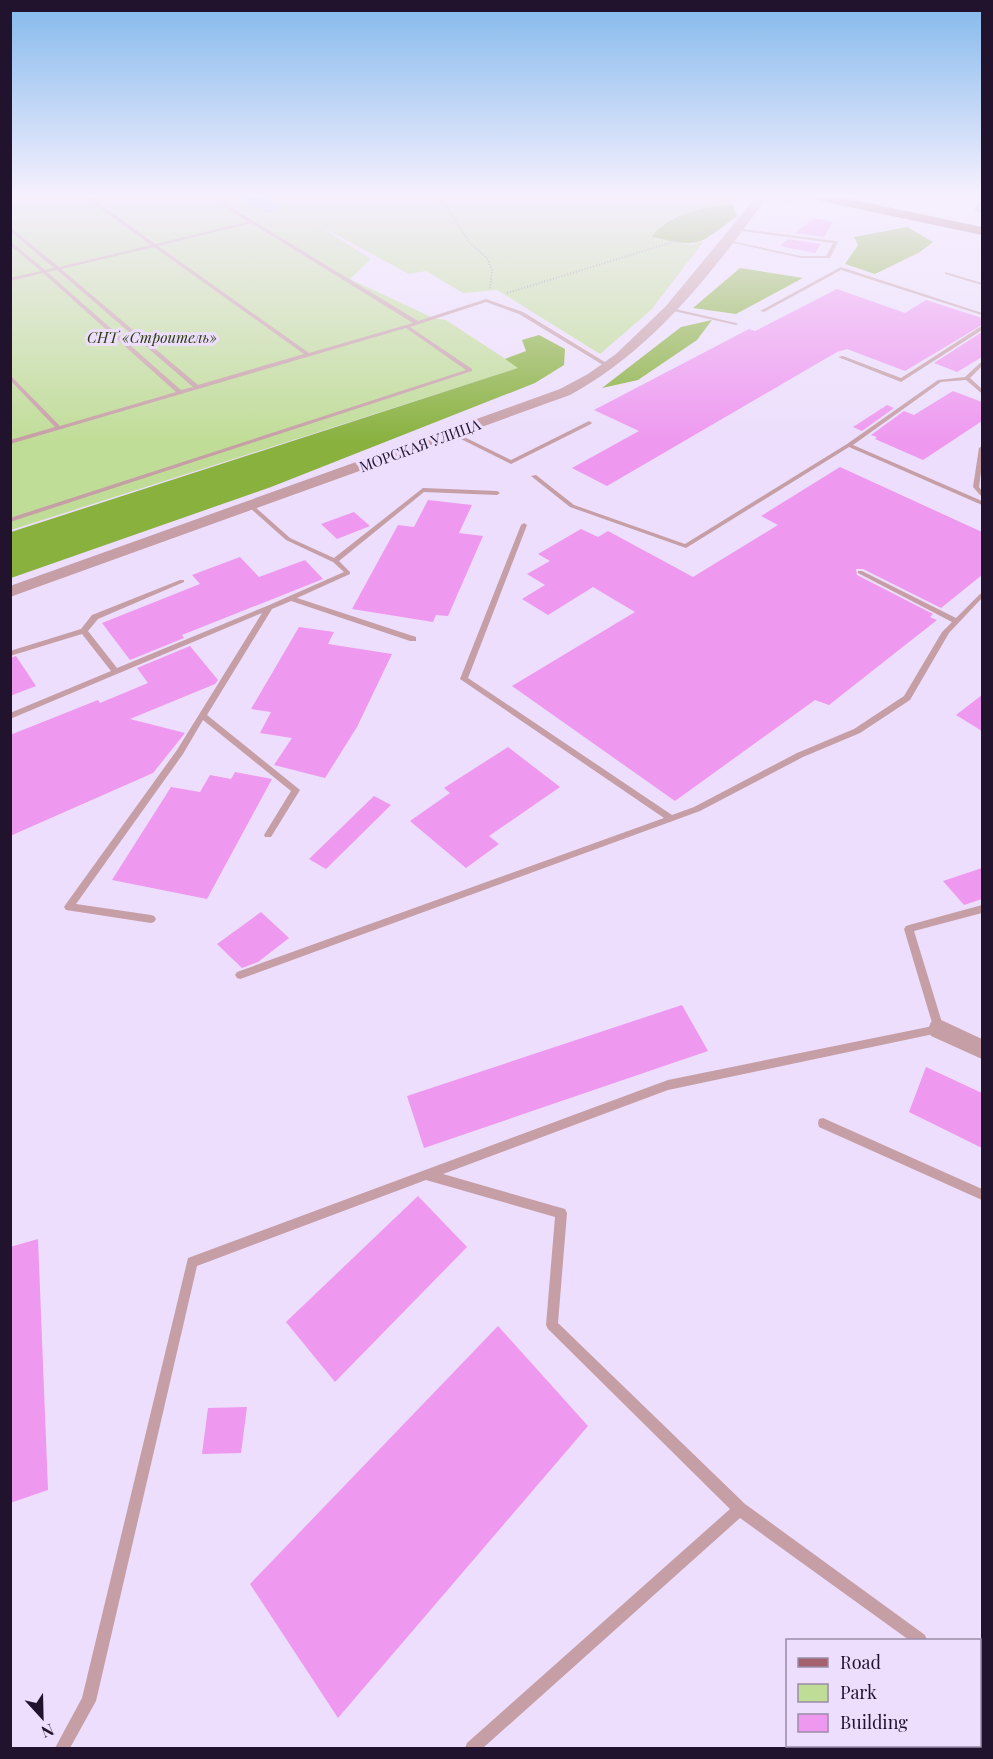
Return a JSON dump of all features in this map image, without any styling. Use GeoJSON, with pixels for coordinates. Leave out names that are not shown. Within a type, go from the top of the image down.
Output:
{"type":"FeatureCollection","features":[{"type":"Feature","properties":{"kind":"street","name":"МОРСКАЯ УЛИЦА"},"geometry":{"type":"LineString","coordinates":[[10,592],[252,507],[565,392],[610,367],[671,309],[695,279]]}},
{"type":"Feature","properties":{"kind":"street"},"geometry":{"type":"LineString","coordinates":[[939,1029],[982,1048]]}},
{"type":"Feature","properties":{"kind":"lane"},"geometry":{"type":"LineString","coordinates":[[52,279],[180,393]]}},
{"type":"Feature","properties":{"kind":"lane"},"geometry":{"type":"LineString","coordinates":[[70,279],[197,387]]}},
{"type":"Feature","properties":{"kind":"lane"},"geometry":{"type":"LineString","coordinates":[[202,279],[308,355]]}},
{"type":"Feature","properties":{"kind":"lane"},"geometry":{"type":"LineString","coordinates":[[345,279],[417,323]]}},
{"type":"Feature","properties":{"kind":"lane"},"geometry":{"type":"LineString","coordinates":[[762,311],[821,279]]}},
{"type":"Feature","properties":{"kind":"lane"},"geometry":{"type":"LineString","coordinates":[[875,279],[982,314]]}},
{"type":"Feature","properties":{"kind":"lane"},"geometry":{"type":"LineString","coordinates":[[966,279],[982,284]]}},
{"type":"Feature","properties":{"kind":"lane"},"geometry":{"type":"LineString","coordinates":[[10,442],[406,327],[486,300],[521,313],[610,367]]}},
{"type":"Feature","properties":{"kind":"lane"},"geometry":{"type":"LineString","coordinates":[[671,309],[736,324]]}},
{"type":"Feature","properties":{"kind":"lane"},"geometry":{"type":"LineString","coordinates":[[10,520],[470,370],[406,327]]}},
{"type":"Feature","properties":{"kind":"lane"},"geometry":{"type":"LineString","coordinates":[[841,357],[901,380],[982,328]]}},
{"type":"Feature","properties":{"kind":"lane"},"geometry":{"type":"LineString","coordinates":[[534,476],[572,506],[687,546],[849,445],[940,381],[967,378],[982,364]]}},
{"type":"Feature","properties":{"kind":"lane"},"geometry":{"type":"LineString","coordinates":[[10,376],[59,428]]}},
{"type":"Feature","properties":{"kind":"lane"},"geometry":{"type":"LineString","coordinates":[[967,378],[982,391]]}},
{"type":"Feature","properties":{"kind":"lane"},"geometry":{"type":"LineString","coordinates":[[454,434],[511,462],[589,423]]}},
{"type":"Feature","properties":{"kind":"lane"},"geometry":{"type":"LineString","coordinates":[[849,445],[982,503]]}},
{"type":"Feature","properties":{"kind":"lane"},"geometry":{"type":"LineString","coordinates":[[982,448],[976,487],[982,494]]}},
{"type":"Feature","properties":{"kind":"lane"},"geometry":{"type":"LineString","coordinates":[[336,561],[423,490],[497,493]]}},
{"type":"Feature","properties":{"kind":"lane"},"geometry":{"type":"LineString","coordinates":[[10,716],[348,573],[336,561],[288,539],[252,507]]}},
{"type":"Feature","properties":{"kind":"lane"},"geometry":{"type":"LineString","coordinates":[[524,525],[464,679],[671,818]]}},
{"type":"Feature","properties":{"kind":"lane"},"geometry":{"type":"LineString","coordinates":[[860,572],[956,621]]}},
{"type":"Feature","properties":{"kind":"lane"},"geometry":{"type":"LineString","coordinates":[[10,654],[84,631],[95,617],[182,581]]}},
{"type":"Feature","properties":{"kind":"lane"},"geometry":{"type":"LineString","coordinates":[[240,975],[698,809],[800,755],[857,731],[907,698],[946,633],[982,595]]}},
{"type":"Feature","properties":{"kind":"lane"},"geometry":{"type":"LineString","coordinates":[[290,598],[412,639]]}},
{"type":"Feature","properties":{"kind":"lane"},"geometry":{"type":"LineString","coordinates":[[151,919],[69,907],[180,752],[269,608]]}},
{"type":"Feature","properties":{"kind":"lane"},"geometry":{"type":"LineString","coordinates":[[84,631],[116,672]]}},
{"type":"Feature","properties":{"kind":"lane"},"geometry":{"type":"LineString","coordinates":[[203,716],[296,790],[268,835]]}},
{"type":"Feature","properties":{"kind":"lane"},"geometry":{"type":"LineString","coordinates":[[62,1749],[89,1701],[192,1263],[668,1085],[939,1029],[909,928],[982,909]]}},
{"type":"Feature","properties":{"kind":"lane"},"geometry":{"type":"LineString","coordinates":[[823,1123],[982,1195]]}},
{"type":"Feature","properties":{"kind":"lane"},"geometry":{"type":"LineString","coordinates":[[426,1175],[561,1213],[552,1325],[740,1509],[917,1639]]}},
{"type":"Feature","properties":{"kind":"lane"},"geometry":{"type":"LineString","coordinates":[[472,1749],[740,1509]]}},
{"type":"Feature","properties":{"kind":"path"},"geometry":{"type":"LineString","coordinates":[[490,279],[486,300],[552,279]]}},
{"type":"Feature","properties":{"kind":"green space","name":"СНТ «Строитель»"},"geometry":{"type":"Polygon","coordinates":[[[11,279],[350,279],[433,318],[446,320],[519,368],[11,530],[11,279]]]}},
{"type":"Feature","properties":{"kind":"green space","name":"СНТ «Строитель»"},"geometry":{"type":"Polygon","coordinates":[[[440,279],[675,279],[651,310],[600,354],[497,290],[463,293],[440,279]]]}},
{"type":"Feature","properties":{"kind":"green space"},"geometry":{"type":"Polygon","coordinates":[[[727,279],[801,279],[736,314],[693,308],[727,279]]]}},
{"type":"Feature","properties":{"kind":"green space"},"geometry":{"type":"Polygon","coordinates":[[[712,320],[697,340],[638,380],[602,388],[681,327],[712,320]]]}},
{"type":"Feature","properties":{"kind":"green space"},"geometry":{"type":"Polygon","coordinates":[[[539,335],[565,349],[564,365],[535,383],[271,487],[11,578],[11,532],[518,368],[505,359],[526,351],[522,340],[539,335]]]}},
{"type":"Feature","properties":{"kind":"building"},"geometry":{"type":"Polygon","coordinates":[[[837,289],[905,313],[926,300],[982,318],[982,325],[905,371],[847,349],[837,352],[607,486],[572,468],[639,431],[594,410],[749,329],[755,331],[837,289]]]}},
{"type":"Feature","properties":{"kind":"building"},"geometry":{"type":"Polygon","coordinates":[[[982,332],[982,357],[957,372],[934,363],[982,332]]]}},
{"type":"Feature","properties":{"kind":"building"},"geometry":{"type":"Polygon","coordinates":[[[953,391],[982,402],[982,421],[923,460],[875,439],[877,437],[871,435],[904,411],[914,415],[953,391]]]}},
{"type":"Feature","properties":{"kind":"building"},"geometry":{"type":"Polygon","coordinates":[[[887,405],[894,408],[862,431],[853,427],[887,405]]]}},
{"type":"Feature","properties":{"kind":"building"},"geometry":{"type":"Polygon","coordinates":[[[840,467],[982,532],[982,575],[941,608],[863,569],[856,569],[857,575],[933,614],[930,617],[937,620],[829,705],[815,700],[675,801],[512,686],[635,612],[593,587],[548,615],[522,599],[545,585],[527,574],[550,561],[538,554],[581,529],[598,537],[608,531],[693,577],[778,525],[761,516],[840,467]]]}},
{"type":"Feature","properties":{"kind":"building"},"geometry":{"type":"Polygon","coordinates":[[[428,500],[472,505],[459,533],[483,536],[448,616],[436,615],[433,622],[352,609],[398,525],[414,527],[428,500]]]}},
{"type":"Feature","properties":{"kind":"building"},"geometry":{"type":"Polygon","coordinates":[[[354,512],[370,526],[337,539],[321,524],[354,512]]]}},
{"type":"Feature","properties":{"kind":"building"},"geometry":{"type":"Polygon","coordinates":[[[240,557],[259,577],[305,560],[323,579],[182,635],[184,638],[130,660],[102,623],[200,584],[192,575],[240,557]]]}},
{"type":"Feature","properties":{"kind":"building"},"geometry":{"type":"Polygon","coordinates":[[[299,627],[334,632],[328,644],[392,654],[357,727],[325,778],[274,765],[292,738],[260,733],[271,712],[251,709],[299,627]]]}},
{"type":"Feature","properties":{"kind":"building"},"geometry":{"type":"Polygon","coordinates":[[[190,646],[218,680],[215,684],[130,719],[185,733],[153,773],[10,836],[10,735],[148,683],[137,668],[190,646]]]}},
{"type":"Feature","properties":{"kind":"building"},"geometry":{"type":"Polygon","coordinates":[[[16,656],[36,686],[10,696],[10,658],[16,656]]]}},
{"type":"Feature","properties":{"kind":"building"},"geometry":{"type":"Polygon","coordinates":[[[982,695],[982,731],[956,715],[982,695]]]}},
{"type":"Feature","properties":{"kind":"building"},"geometry":{"type":"Polygon","coordinates":[[[508,747],[560,787],[489,836],[499,844],[466,868],[410,821],[450,793],[444,788],[508,747]]]}},
{"type":"Feature","properties":{"kind":"building"},"geometry":{"type":"Polygon","coordinates":[[[235,772],[272,779],[207,899],[112,880],[171,787],[200,792],[210,775],[231,779],[235,772]]]}},
{"type":"Feature","properties":{"kind":"building"},"geometry":{"type":"Polygon","coordinates":[[[374,796],[391,805],[326,869],[309,859],[374,796]]]}},
{"type":"Feature","properties":{"kind":"building"},"geometry":{"type":"Polygon","coordinates":[[[982,868],[982,899],[964,905],[943,881],[982,868]]]}},
{"type":"Feature","properties":{"kind":"building"},"geometry":{"type":"Polygon","coordinates":[[[261,912],[289,938],[258,962],[242,968],[217,944],[261,912]]]}},
{"type":"Feature","properties":{"kind":"building"},"geometry":{"type":"Polygon","coordinates":[[[682,1005],[708,1051],[424,1148],[407,1096],[682,1005]]]}},
{"type":"Feature","properties":{"kind":"building"},"geometry":{"type":"Polygon","coordinates":[[[926,1067],[982,1093],[982,1148],[909,1112],[926,1067]]]}},
{"type":"Feature","properties":{"kind":"building"},"geometry":{"type":"Polygon","coordinates":[[[418,1196],[467,1247],[335,1382],[286,1322],[418,1196]]]}},
{"type":"Feature","properties":{"kind":"building"},"geometry":{"type":"Polygon","coordinates":[[[38,1239],[48,1490],[10,1503],[10,1247],[38,1239]]]}},
{"type":"Feature","properties":{"kind":"building"},"geometry":{"type":"Polygon","coordinates":[[[498,1326],[588,1426],[338,1718],[250,1584],[498,1326]]]}},
{"type":"Feature","properties":{"kind":"building"},"geometry":{"type":"Polygon","coordinates":[[[247,1407],[241,1453],[202,1454],[208,1408],[247,1407]]]}}]}
